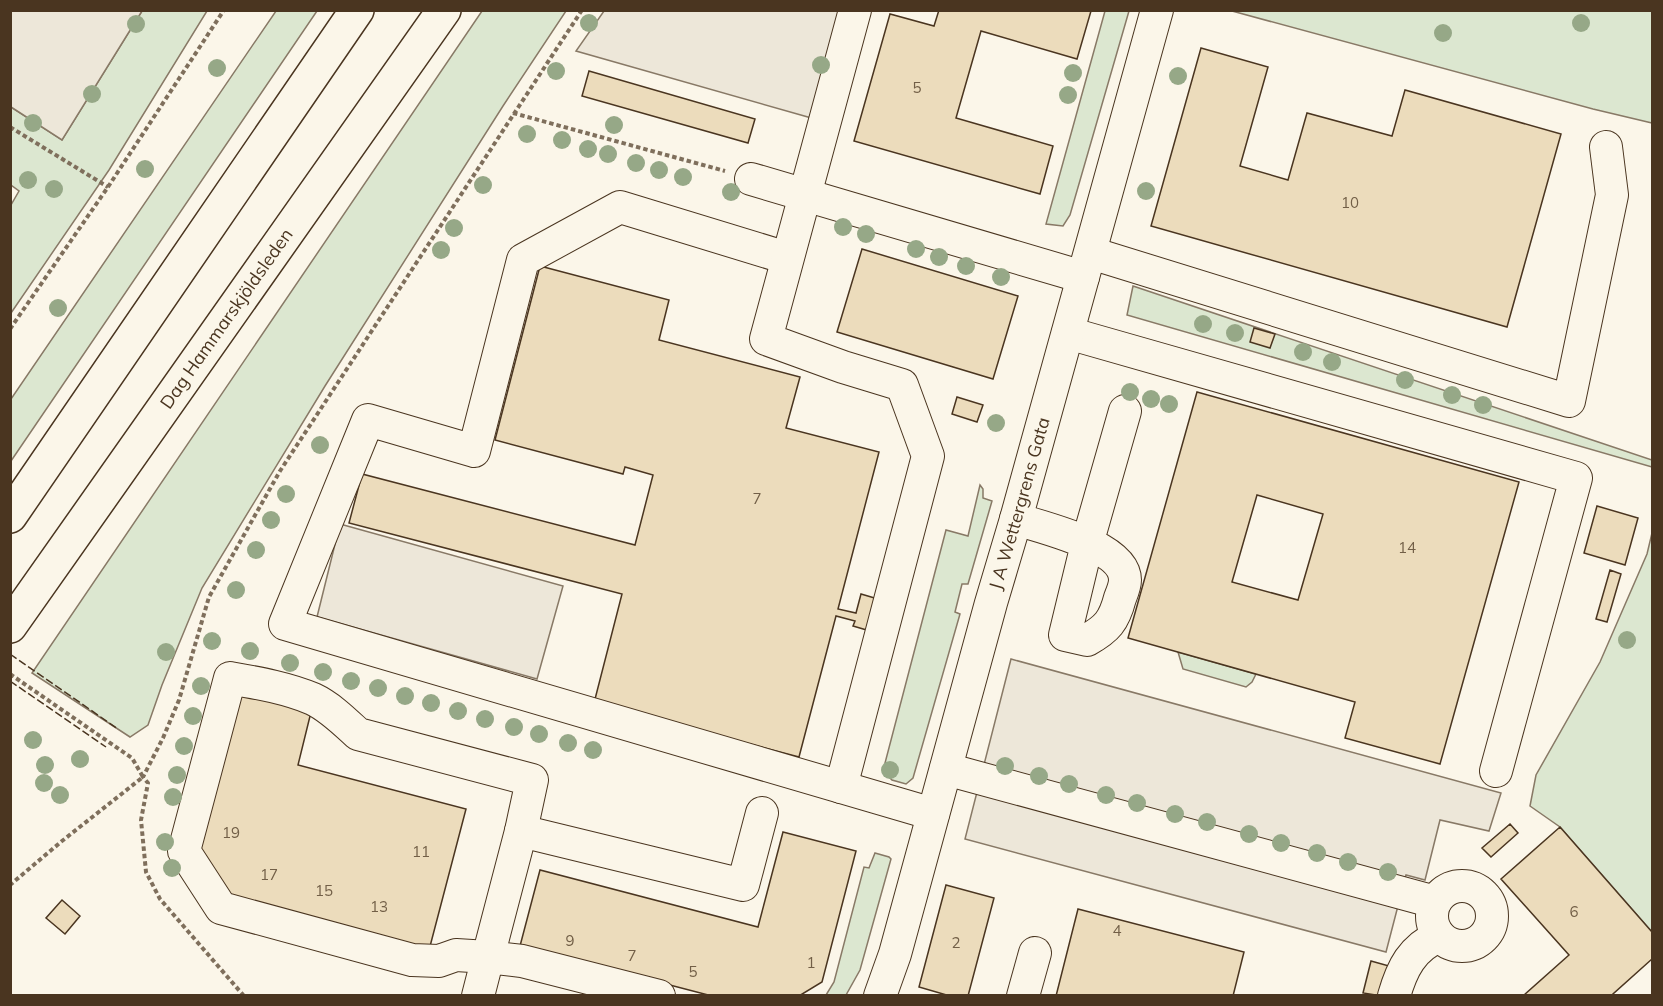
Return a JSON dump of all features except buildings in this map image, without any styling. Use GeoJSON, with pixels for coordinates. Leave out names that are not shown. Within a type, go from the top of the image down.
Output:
{"type":"FeatureCollection","features":[{"type":"Feature","properties":{"kind":"main road"},"geometry":{"type":"LineString","coordinates":[[10,516],[357,10]]}},
{"type":"Feature","properties":{"kind":"main road","name":"Dag Hammarskjöldsleden"},"geometry":{"type":"LineString","coordinates":[[10,626],[444,10]]}},
{"type":"Feature","properties":{"kind":"street"},"geometry":{"type":"LineString","coordinates":[[841,787],[928,456],[902,385],[843,367],[766,339],[855,10]]}},
{"type":"Feature","properties":{"kind":"street","name":"J A Wettergrens Gata"},"geometry":{"type":"LineString","coordinates":[[880,996],[895,954],[1157,10]]}},
{"type":"Feature","properties":{"kind":"street"},"geometry":{"type":"LineString","coordinates":[[751,179],[1087,265],[1569,400],[1612,195],[1606,147]]}},
{"type":"Feature","properties":{"kind":"street"},"geometry":{"type":"LineString","coordinates":[[788,258],[620,207],[523,260],[474,451],[368,420],[285,624],[933,814]]}},
{"type":"Feature","properties":{"kind":"street"},"geometry":{"type":"LineString","coordinates":[[1068,333],[1576,478],[1496,771]]}},
{"type":"Feature","properties":{"kind":"street"},"geometry":{"type":"LineString","coordinates":[[1016,519],[1087,544],[1125,411]]}},
{"type":"Feature","properties":{"kind":"street"},"geometry":{"type":"LineString","coordinates":[[478,996],[488,957],[521,831],[532,780],[358,734],[341,718],[314,700],[280,688],[230,678],[184,851],[221,908],[412,960],[439,960],[456,955],[488,957],[522,961],[659,996]]}},
{"type":"Feature","properties":{"kind":"street"},"geometry":{"type":"LineString","coordinates":[[946,769],[1435,902]]}},
{"type":"Feature","properties":{"kind":"street"},"geometry":{"type":"LineString","coordinates":[[521,831],[743,885],[762,813]]}},
{"type":"Feature","properties":{"kind":"street"},"geometry":{"type":"LineString","coordinates":[[1455,886],[1468,886],[1478,891],[1487,900],[1491,915],[1486,933],[1474,943],[1461,946],[1439,936],[1432,920],[1435,902],[1445,891],[1455,886]]}},
{"type":"Feature","properties":{"kind":"street"},"geometry":{"type":"LineString","coordinates":[[1394,996],[1399,978],[1413,954],[1424,943],[1439,936]]}},
{"type":"Feature","properties":{"kind":"street"},"geometry":{"type":"LineString","coordinates":[[1023,996],[1035,953]]}},
{"type":"Feature","properties":{"kind":"path"},"geometry":{"type":"LineString","coordinates":[[10,328],[108,187],[224,10]]}},
{"type":"Feature","properties":{"kind":"path"},"geometry":{"type":"LineString","coordinates":[[513,112],[751,179]]}},
{"type":"Feature","properties":{"kind":"path"},"geometry":{"type":"LineString","coordinates":[[10,127],[108,187]]}},
{"type":"Feature","properties":{"kind":"path"},"geometry":{"type":"LineString","coordinates":[[10,674],[132,758],[143,777],[10,885]]}},
{"type":"Feature","properties":{"kind":"green space"},"geometry":{"type":"Polygon","coordinates":[[[142,11],[207,11],[109,170],[11,313],[11,205],[19,191],[11,185],[11,107],[62,140],[142,11]]]}},
{"type":"Feature","properties":{"kind":"green space"},"geometry":{"type":"Polygon","coordinates":[[[276,11],[317,11],[11,461],[11,399],[276,11]]]}},
{"type":"Feature","properties":{"kind":"green space"},"geometry":{"type":"Polygon","coordinates":[[[482,11],[566,11],[325,386],[202,588],[148,725],[130,737],[32,673],[482,11]]]}},
{"type":"Feature","properties":{"kind":"green space"},"geometry":{"type":"Polygon","coordinates":[[[1105,11],[1129,11],[1070,215],[1063,226],[1046,224],[1105,11]]]}},
{"type":"Feature","properties":{"kind":"green space"},"geometry":{"type":"Polygon","coordinates":[[[1232,11],[1652,11],[1652,123],[1593,109],[1232,11]]]}},
{"type":"Feature","properties":{"kind":"green space"},"geometry":{"type":"Polygon","coordinates":[[[1133,286],[1652,460],[1652,467],[1127,315],[1133,286]]]}},
{"type":"Feature","properties":{"kind":"green space"},"geometry":{"type":"Polygon","coordinates":[[[980,485],[983,489],[983,498],[992,501],[968,584],[962,584],[955,612],[960,614],[913,778],[906,784],[892,780],[887,775],[885,763],[946,530],[968,536],[980,485]]]}},
{"type":"Feature","properties":{"kind":"green space"},"geometry":{"type":"Polygon","coordinates":[[[1652,533],[1652,932],[1560,827],[1530,806],[1536,775],[1600,662],[1647,554],[1652,533]]]}},
{"type":"Feature","properties":{"kind":"green space"},"geometry":{"type":"Polygon","coordinates":[[[1178,652],[1256,674],[1246,687],[1183,669],[1178,652]]]}},
{"type":"Feature","properties":{"kind":"green space"},"geometry":{"type":"Polygon","coordinates":[[[875,853],[891,859],[860,970],[846,995],[826,995],[834,982],[864,867],[869,868],[875,853]]]}},
{"type":"Feature","properties":{"kind":"shaded area"},"geometry":{"type":"Polygon","coordinates":[[[10,11],[142,11],[62,140],[11,107],[10,11]]]}},
{"type":"Feature","properties":{"kind":"shaded area"},"geometry":{"type":"Polygon","coordinates":[[[604,11],[844,11],[815,119],[576,51],[604,11]]]}},
{"type":"Feature","properties":{"kind":"shaded area"},"geometry":{"type":"Polygon","coordinates":[[[340,524],[563,586],[537,679],[317,617],[340,524]]]}},
{"type":"Feature","properties":{"kind":"shaded area"},"geometry":{"type":"Polygon","coordinates":[[[1011,659],[1501,793],[1489,831],[1440,820],[1425,880],[1406,875],[1386,952],[965,839],[1011,659]]]}},
{"type":"Feature","properties":{"kind":"fence"},"geometry":{"type":"LineString","coordinates":[[10,654],[118,729]]}},
{"type":"Feature","properties":{"kind":"fence"},"geometry":{"type":"LineString","coordinates":[[10,681],[106,747]]}}]}
